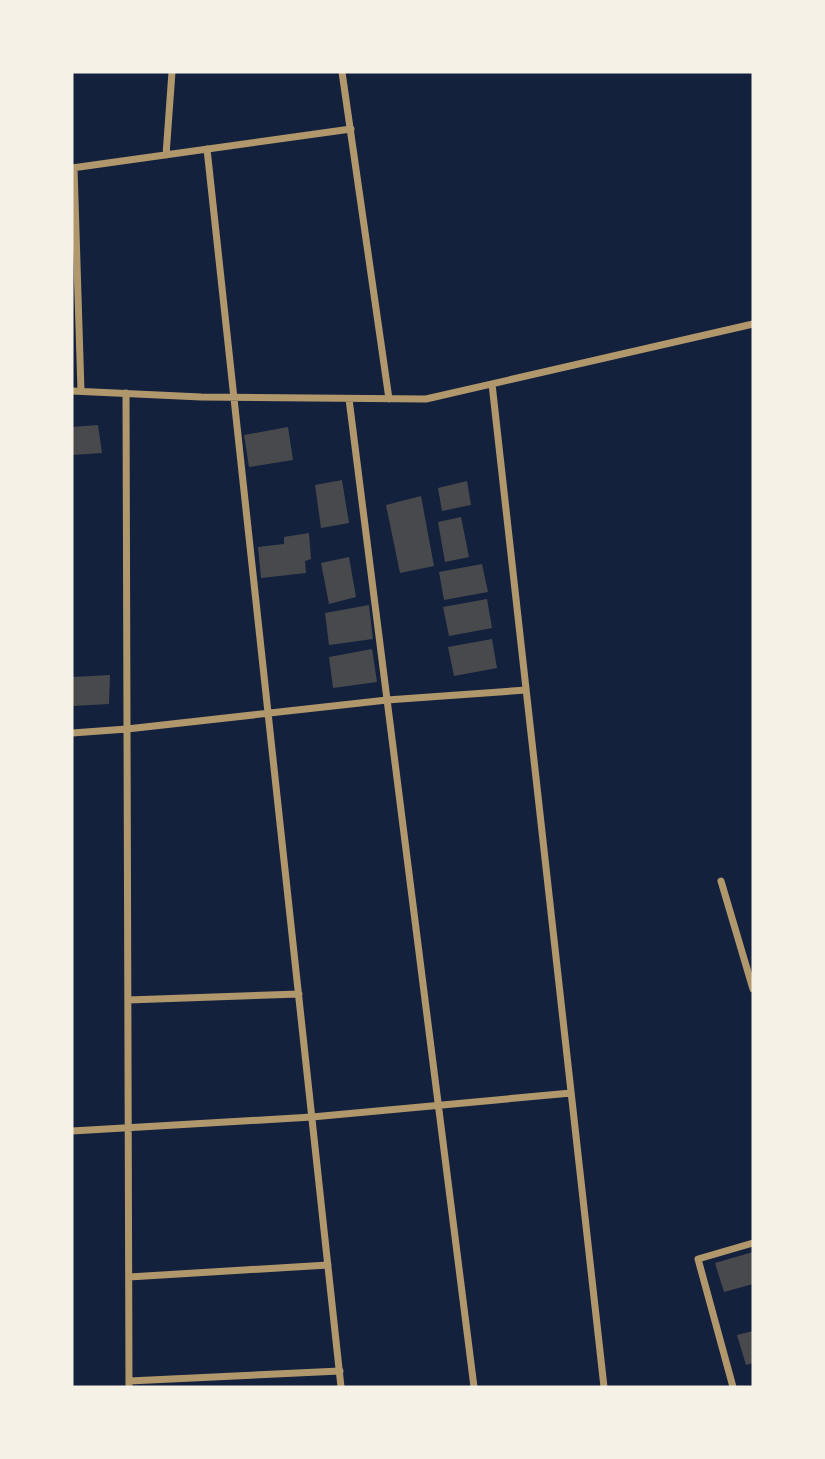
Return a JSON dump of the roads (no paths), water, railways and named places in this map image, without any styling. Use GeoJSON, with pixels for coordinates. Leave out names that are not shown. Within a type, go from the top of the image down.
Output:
{"type":"FeatureCollection","features":[{"type":"Feature","properties":{"kind":"street"},"geometry":{"type":"LineString","coordinates":[[166,155],[172,72]]}},
{"type":"Feature","properties":{"kind":"street"},"geometry":{"type":"LineString","coordinates":[[342,72],[389,399]]}},
{"type":"Feature","properties":{"kind":"street"},"geometry":{"type":"LineString","coordinates":[[81,391],[73,168],[351,129]]}},
{"type":"Feature","properties":{"kind":"street"},"geometry":{"type":"LineString","coordinates":[[207,149],[341,1387]]}},
{"type":"Feature","properties":{"kind":"street"},"geometry":{"type":"LineString","coordinates":[[72,391],[235,397],[426,399],[753,324]]}},
{"type":"Feature","properties":{"kind":"street"},"geometry":{"type":"LineString","coordinates":[[492,384],[604,1387]]}},
{"type":"Feature","properties":{"kind":"street"},"geometry":{"type":"LineString","coordinates":[[127,393],[129,1384],[340,1371]]}},
{"type":"Feature","properties":{"kind":"street"},"geometry":{"type":"LineString","coordinates":[[349,399],[474,1387]]}},
{"type":"Feature","properties":{"kind":"street"},"geometry":{"type":"LineString","coordinates":[[72,733],[387,700],[526,690]]}},
{"type":"Feature","properties":{"kind":"street"},"geometry":{"type":"LineString","coordinates":[[721,881],[753,989]]}},
{"type":"Feature","properties":{"kind":"street"},"geometry":{"type":"LineString","coordinates":[[128,1000],[299,995]]}},
{"type":"Feature","properties":{"kind":"street"},"geometry":{"type":"LineString","coordinates":[[72,1131],[312,1117],[571,1094]]}},
{"type":"Feature","properties":{"kind":"street"},"geometry":{"type":"LineString","coordinates":[[733,1387],[698,1259],[753,1243]]}},
{"type":"Feature","properties":{"kind":"street"},"geometry":{"type":"LineString","coordinates":[[129,1277],[328,1265]]}}]}
